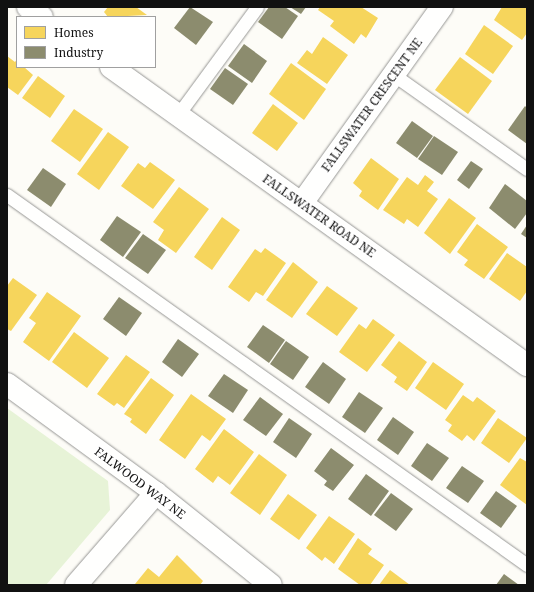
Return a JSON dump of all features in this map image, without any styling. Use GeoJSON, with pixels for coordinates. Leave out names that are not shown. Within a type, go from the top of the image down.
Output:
{"type":"FeatureCollection","features":[{"type":"Feature","properties":{"kind":"street"},"geometry":{"type":"LineString","coordinates":[[28,7],[41,16]]}},
{"type":"Feature","properties":{"kind":"street"},"geometry":{"type":"LineString","coordinates":[[48,16],[54,7]]}},
{"type":"Feature","properties":{"kind":"street","name":"FALLSWATER CRESCENT NE"},"geometry":{"type":"LineString","coordinates":[[302,203],[442,7]]}},
{"type":"Feature","properties":{"kind":"street","name":"FALLSWATER ROAD NE"},"geometry":{"type":"LineString","coordinates":[[112,68],[177,116],[302,203],[527,365]]}},
{"type":"Feature","properties":{"kind":"street","name":"FALWOOD WAY NE"},"geometry":{"type":"LineString","coordinates":[[7,384],[156,493],[271,585]]}},
{"type":"Feature","properties":{"kind":"street"},"geometry":{"type":"LineString","coordinates":[[76,585],[156,493]]}},
{"type":"Feature","properties":{"kind":"lane"},"geometry":{"type":"LineString","coordinates":[[177,116],[257,7]]}},
{"type":"Feature","properties":{"kind":"lane"},"geometry":{"type":"LineString","coordinates":[[394,75],[527,169]]}},
{"type":"Feature","properties":{"kind":"lane"},"geometry":{"type":"LineString","coordinates":[[7,195],[527,565]]}},
{"type":"Feature","properties":{"kind":"green space"},"geometry":{"type":"Polygon","coordinates":[[[7,408],[108,481],[110,510],[46,585],[7,585],[7,408]]]}},
{"type":"Feature","properties":{"kind":"building: Homes"},"geometry":{"type":"Polygon","coordinates":[[[108,7],[136,7],[147,15],[107,16],[104,12],[108,7]]]}},
{"type":"Feature","properties":{"kind":"building: Homes"},"geometry":{"type":"Polygon","coordinates":[[[320,7],[361,7],[378,18],[366,38],[361,34],[354,44],[330,26],[334,21],[318,10],[320,7]]]}},
{"type":"Feature","properties":{"kind":"building: Homes"},"geometry":{"type":"Polygon","coordinates":[[[502,7],[527,7],[527,33],[522,40],[494,20],[502,7]]]}},
{"type":"Feature","properties":{"kind":"building: Homes"},"geometry":{"type":"Polygon","coordinates":[[[484,25],[513,46],[493,74],[465,54],[484,25]]]}},
{"type":"Feature","properties":{"kind":"building: Homes"},"geometry":{"type":"Polygon","coordinates":[[[323,37],[348,55],[327,84],[297,63],[307,50],[312,54],[323,37]]]}},
{"type":"Feature","properties":{"kind":"building: Homes"},"geometry":{"type":"Polygon","coordinates":[[[7,56],[15,62],[16,60],[16,68],[25,68],[33,75],[18,95],[7,87],[7,56]]]}},
{"type":"Feature","properties":{"kind":"building: Homes"},"geometry":{"type":"Polygon","coordinates":[[[460,57],[492,81],[468,114],[435,90],[460,57]]]}},
{"type":"Feature","properties":{"kind":"building: Homes"},"geometry":{"type":"Polygon","coordinates":[[[291,63],[326,89],[304,120],[269,94],[291,63]]]}},
{"type":"Feature","properties":{"kind":"building: Homes"},"geometry":{"type":"Polygon","coordinates":[[[38,76],[65,96],[50,118],[22,98],[38,76]]]}},
{"type":"Feature","properties":{"kind":"building: Homes"},"geometry":{"type":"Polygon","coordinates":[[[273,104],[298,123],[277,151],[252,133],[273,104]]]}},
{"type":"Feature","properties":{"kind":"building: Homes"},"geometry":{"type":"Polygon","coordinates":[[[74,109],[103,129],[80,162],[51,141],[74,109]]]}},
{"type":"Feature","properties":{"kind":"building: Homes"},"geometry":{"type":"Polygon","coordinates":[[[108,132],[129,147],[99,190],[77,174],[108,132]]]}},
{"type":"Feature","properties":{"kind":"building: Homes"},"geometry":{"type":"Polygon","coordinates":[[[371,158],[399,179],[378,210],[359,196],[362,191],[353,183],[371,158]]]}},
{"type":"Feature","properties":{"kind":"building: Homes"},"geometry":{"type":"Polygon","coordinates":[[[150,162],[175,180],[153,209],[121,186],[138,163],[145,168],[150,162]]]}},
{"type":"Feature","properties":{"kind":"building: Homes"},"geometry":{"type":"Polygon","coordinates":[[[425,175],[434,182],[427,191],[438,199],[418,227],[407,219],[404,224],[383,210],[407,177],[418,185],[425,175]]]}},
{"type":"Feature","properties":{"kind":"building: Homes"},"geometry":{"type":"Polygon","coordinates":[[[179,187],[209,209],[176,253],[158,240],[164,230],[153,222],[179,187]]]}},
{"type":"Feature","properties":{"kind":"building: Homes"},"geometry":{"type":"Polygon","coordinates":[[[449,198],[476,218],[450,254],[424,233],[449,198]]]}},
{"type":"Feature","properties":{"kind":"building: Homes"},"geometry":{"type":"Polygon","coordinates":[[[222,217],[240,230],[212,270],[194,257],[222,217]]]}},
{"type":"Feature","properties":{"kind":"building: Homes"},"geometry":{"type":"Polygon","coordinates":[[[477,224],[508,247],[484,279],[464,265],[468,260],[457,252],[477,224]]]}},
{"type":"Feature","properties":{"kind":"building: Homes"},"geometry":{"type":"Polygon","coordinates":[[[265,248],[286,263],[263,296],[256,292],[249,302],[228,287],[255,249],[261,253],[265,248]]]}},
{"type":"Feature","properties":{"kind":"building: Homes"},"geometry":{"type":"Polygon","coordinates":[[[507,253],[527,267],[527,291],[520,301],[489,279],[507,253]]]}},
{"type":"Feature","properties":{"kind":"building: Homes"},"geometry":{"type":"Polygon","coordinates":[[[293,262],[318,282],[292,318],[266,300],[293,262]]]}},
{"type":"Feature","properties":{"kind":"building: Homes"},"geometry":{"type":"Polygon","coordinates":[[[13,278],[37,295],[11,331],[7,329],[7,286],[13,278]]]}},
{"type":"Feature","properties":{"kind":"building: Homes"},"geometry":{"type":"Polygon","coordinates":[[[327,286],[358,308],[337,336],[306,314],[327,286]]]}},
{"type":"Feature","properties":{"kind":"building: Homes"},"geometry":{"type":"Polygon","coordinates":[[[47,292],[81,316],[49,361],[23,342],[36,323],[29,318],[47,292]]]}},
{"type":"Feature","properties":{"kind":"building: Homes"},"geometry":{"type":"Polygon","coordinates":[[[373,319],[395,335],[367,372],[339,352],[359,324],[366,329],[373,319]]]}},
{"type":"Feature","properties":{"kind":"building: Homes"},"geometry":{"type":"Polygon","coordinates":[[[74,332],[109,358],[87,388],[52,362],[74,332]]]}},
{"type":"Feature","properties":{"kind":"building: Homes"},"geometry":{"type":"Polygon","coordinates":[[[399,341],[427,362],[407,391],[394,382],[397,377],[381,365],[399,341]]]}},
{"type":"Feature","properties":{"kind":"building: Homes"},"geometry":{"type":"Polygon","coordinates":[[[126,355],[150,372],[124,408],[117,403],[114,406],[97,394],[126,355]]]}},
{"type":"Feature","properties":{"kind":"building: Homes"},"geometry":{"type":"Polygon","coordinates":[[[433,362],[464,384],[446,410],[415,388],[433,362]]]}},
{"type":"Feature","properties":{"kind":"building: Homes"},"geometry":{"type":"Polygon","coordinates":[[[151,378],[174,395],[146,434],[130,422],[132,419],[124,414],[151,378]]]}},
{"type":"Feature","properties":{"kind":"building: Homes"},"geometry":{"type":"Polygon","coordinates":[[[191,394],[226,419],[210,441],[202,435],[185,459],[159,440],[191,394]]]}},
{"type":"Feature","properties":{"kind":"building: Homes"},"geometry":{"type":"Polygon","coordinates":[[[463,395],[473,402],[477,397],[496,411],[474,441],[467,435],[462,441],[448,431],[452,425],[445,420],[463,395]]]}},
{"type":"Feature","properties":{"kind":"building: Homes"},"geometry":{"type":"Polygon","coordinates":[[[498,418],[527,438],[509,463],[481,443],[498,418]]]}},
{"type":"Feature","properties":{"kind":"building: Homes"},"geometry":{"type":"Polygon","coordinates":[[[224,429],[254,452],[230,485],[218,476],[213,483],[195,469],[224,429]]]}},
{"type":"Feature","properties":{"kind":"building: Homes"},"geometry":{"type":"Polygon","coordinates":[[[259,454],[287,475],[260,515],[230,493],[259,454]]]}},
{"type":"Feature","properties":{"kind":"building: Homes"},"geometry":{"type":"Polygon","coordinates":[[[520,458],[527,462],[527,505],[500,485],[520,458]]]}},
{"type":"Feature","properties":{"kind":"building: Homes"},"geometry":{"type":"Polygon","coordinates":[[[288,494],[317,515],[299,540],[270,519],[288,494]]]}},
{"type":"Feature","properties":{"kind":"building: Homes"},"geometry":{"type":"Polygon","coordinates":[[[329,516],[355,534],[334,564],[325,557],[322,561],[306,548],[329,516]]]}},
{"type":"Feature","properties":{"kind":"building: Homes"},"geometry":{"type":"Polygon","coordinates":[[[358,538],[372,549],[368,554],[384,565],[370,585],[360,585],[338,569],[358,538]]]}},
{"type":"Feature","properties":{"kind":"building: Homes"},"geometry":{"type":"Polygon","coordinates":[[[177,555],[203,581],[200,585],[135,584],[148,568],[159,577],[177,555]]]}},
{"type":"Feature","properties":{"kind":"building: Homes"},"geometry":{"type":"Polygon","coordinates":[[[390,570],[410,585],[379,585],[390,570]]]}},
{"type":"Feature","properties":{"kind":"building: Industry"},"geometry":{"type":"Polygon","coordinates":[[[190,7],[213,22],[196,45],[174,28],[190,7]]]}},
{"type":"Feature","properties":{"kind":"building: Industry"},"geometry":{"type":"Polygon","coordinates":[[[269,7],[285,7],[298,16],[282,39],[258,22],[269,7]]]}},
{"type":"Feature","properties":{"kind":"building: Industry"},"geometry":{"type":"Polygon","coordinates":[[[290,7],[306,7],[301,14],[290,7]]]}},
{"type":"Feature","properties":{"kind":"building: Industry"},"geometry":{"type":"Polygon","coordinates":[[[244,44],[267,61],[252,83],[228,66],[244,44]]]}},
{"type":"Feature","properties":{"kind":"building: Industry"},"geometry":{"type":"Polygon","coordinates":[[[225,68],[248,84],[233,105],[210,89],[225,68]]]}},
{"type":"Feature","properties":{"kind":"building: Industry"},"geometry":{"type":"Polygon","coordinates":[[[525,106],[527,108],[527,144],[508,130],[525,106]]]}},
{"type":"Feature","properties":{"kind":"building: Industry"},"geometry":{"type":"Polygon","coordinates":[[[412,121],[433,136],[417,158],[396,143],[412,121]]]}},
{"type":"Feature","properties":{"kind":"building: Industry"},"geometry":{"type":"Polygon","coordinates":[[[434,136],[458,152],[442,175],[418,159],[434,136]]]}},
{"type":"Feature","properties":{"kind":"building: Industry"},"geometry":{"type":"Polygon","coordinates":[[[471,161],[483,169],[469,189],[457,180],[471,161]]]}},
{"type":"Feature","properties":{"kind":"building: Industry"},"geometry":{"type":"Polygon","coordinates":[[[43,168],[66,184],[51,207],[27,190],[43,168]]]}},
{"type":"Feature","properties":{"kind":"building: Industry"},"geometry":{"type":"Polygon","coordinates":[[[505,184],[527,201],[527,213],[515,229],[489,208],[505,184]]]}},
{"type":"Feature","properties":{"kind":"building: Industry"},"geometry":{"type":"Polygon","coordinates":[[[117,216],[141,232],[123,257],[100,240],[117,216]]]}},
{"type":"Feature","properties":{"kind":"building: Industry"},"geometry":{"type":"Polygon","coordinates":[[[527,225],[527,238],[521,234],[527,225]]]}},
{"type":"Feature","properties":{"kind":"building: Industry"},"geometry":{"type":"Polygon","coordinates":[[[143,234],[166,250],[148,274],[125,258],[143,234]]]}},
{"type":"Feature","properties":{"kind":"building: Industry"},"geometry":{"type":"Polygon","coordinates":[[[119,297],[142,313],[126,336],[103,319],[119,297]]]}},
{"type":"Feature","properties":{"kind":"building: Industry"},"geometry":{"type":"Polygon","coordinates":[[[263,325],[285,340],[269,363],[247,347],[263,325]]]}},
{"type":"Feature","properties":{"kind":"building: Industry"},"geometry":{"type":"Polygon","coordinates":[[[178,339],[199,354],[182,377],[162,362],[178,339]]]}},
{"type":"Feature","properties":{"kind":"building: Industry"},"geometry":{"type":"Polygon","coordinates":[[[286,341],[309,357],[293,380],[270,364],[286,341]]]}},
{"type":"Feature","properties":{"kind":"building: Industry"},"geometry":{"type":"Polygon","coordinates":[[[323,362],[346,379],[329,404],[305,387],[323,362]]]}},
{"type":"Feature","properties":{"kind":"building: Industry"},"geometry":{"type":"Polygon","coordinates":[[[224,374],[248,390],[233,413],[208,396],[224,374]]]}},
{"type":"Feature","properties":{"kind":"building: Industry"},"geometry":{"type":"Polygon","coordinates":[[[359,392],[383,408],[365,433],[342,417],[359,392]]]}},
{"type":"Feature","properties":{"kind":"building: Industry"},"geometry":{"type":"Polygon","coordinates":[[[260,397],[283,414],[266,436],[243,420],[260,397]]]}},
{"type":"Feature","properties":{"kind":"building: Industry"},"geometry":{"type":"Polygon","coordinates":[[[393,417],[414,432],[398,455],[377,440],[393,417]]]}},
{"type":"Feature","properties":{"kind":"building: Industry"},"geometry":{"type":"Polygon","coordinates":[[[289,418],[312,434],[296,458],[273,442],[289,418]]]}},
{"type":"Feature","properties":{"kind":"building: Industry"},"geometry":{"type":"Polygon","coordinates":[[[427,443],[449,458],[432,481],[411,466],[427,443]]]}},
{"type":"Feature","properties":{"kind":"building: Industry"},"geometry":{"type":"Polygon","coordinates":[[[331,448],[354,465],[333,491],[324,485],[327,481],[314,471],[331,448]]]}},
{"type":"Feature","properties":{"kind":"building: Industry"},"geometry":{"type":"Polygon","coordinates":[[[462,466],[484,481],[468,503],[446,488],[462,466]]]}},
{"type":"Feature","properties":{"kind":"building: Industry"},"geometry":{"type":"Polygon","coordinates":[[[366,474],[389,491],[371,516],[348,499],[366,474]]]}},
{"type":"Feature","properties":{"kind":"building: Industry"},"geometry":{"type":"Polygon","coordinates":[[[496,491],[517,506],[501,528],[480,513],[496,491]]]}},
{"type":"Feature","properties":{"kind":"building: Industry"},"geometry":{"type":"Polygon","coordinates":[[[391,493],[413,509],[396,531],[374,515],[391,493]]]}},
{"type":"Feature","properties":{"kind":"building: Industry"},"geometry":{"type":"Polygon","coordinates":[[[504,574],[519,585],[496,585],[504,574]]]}}]}
